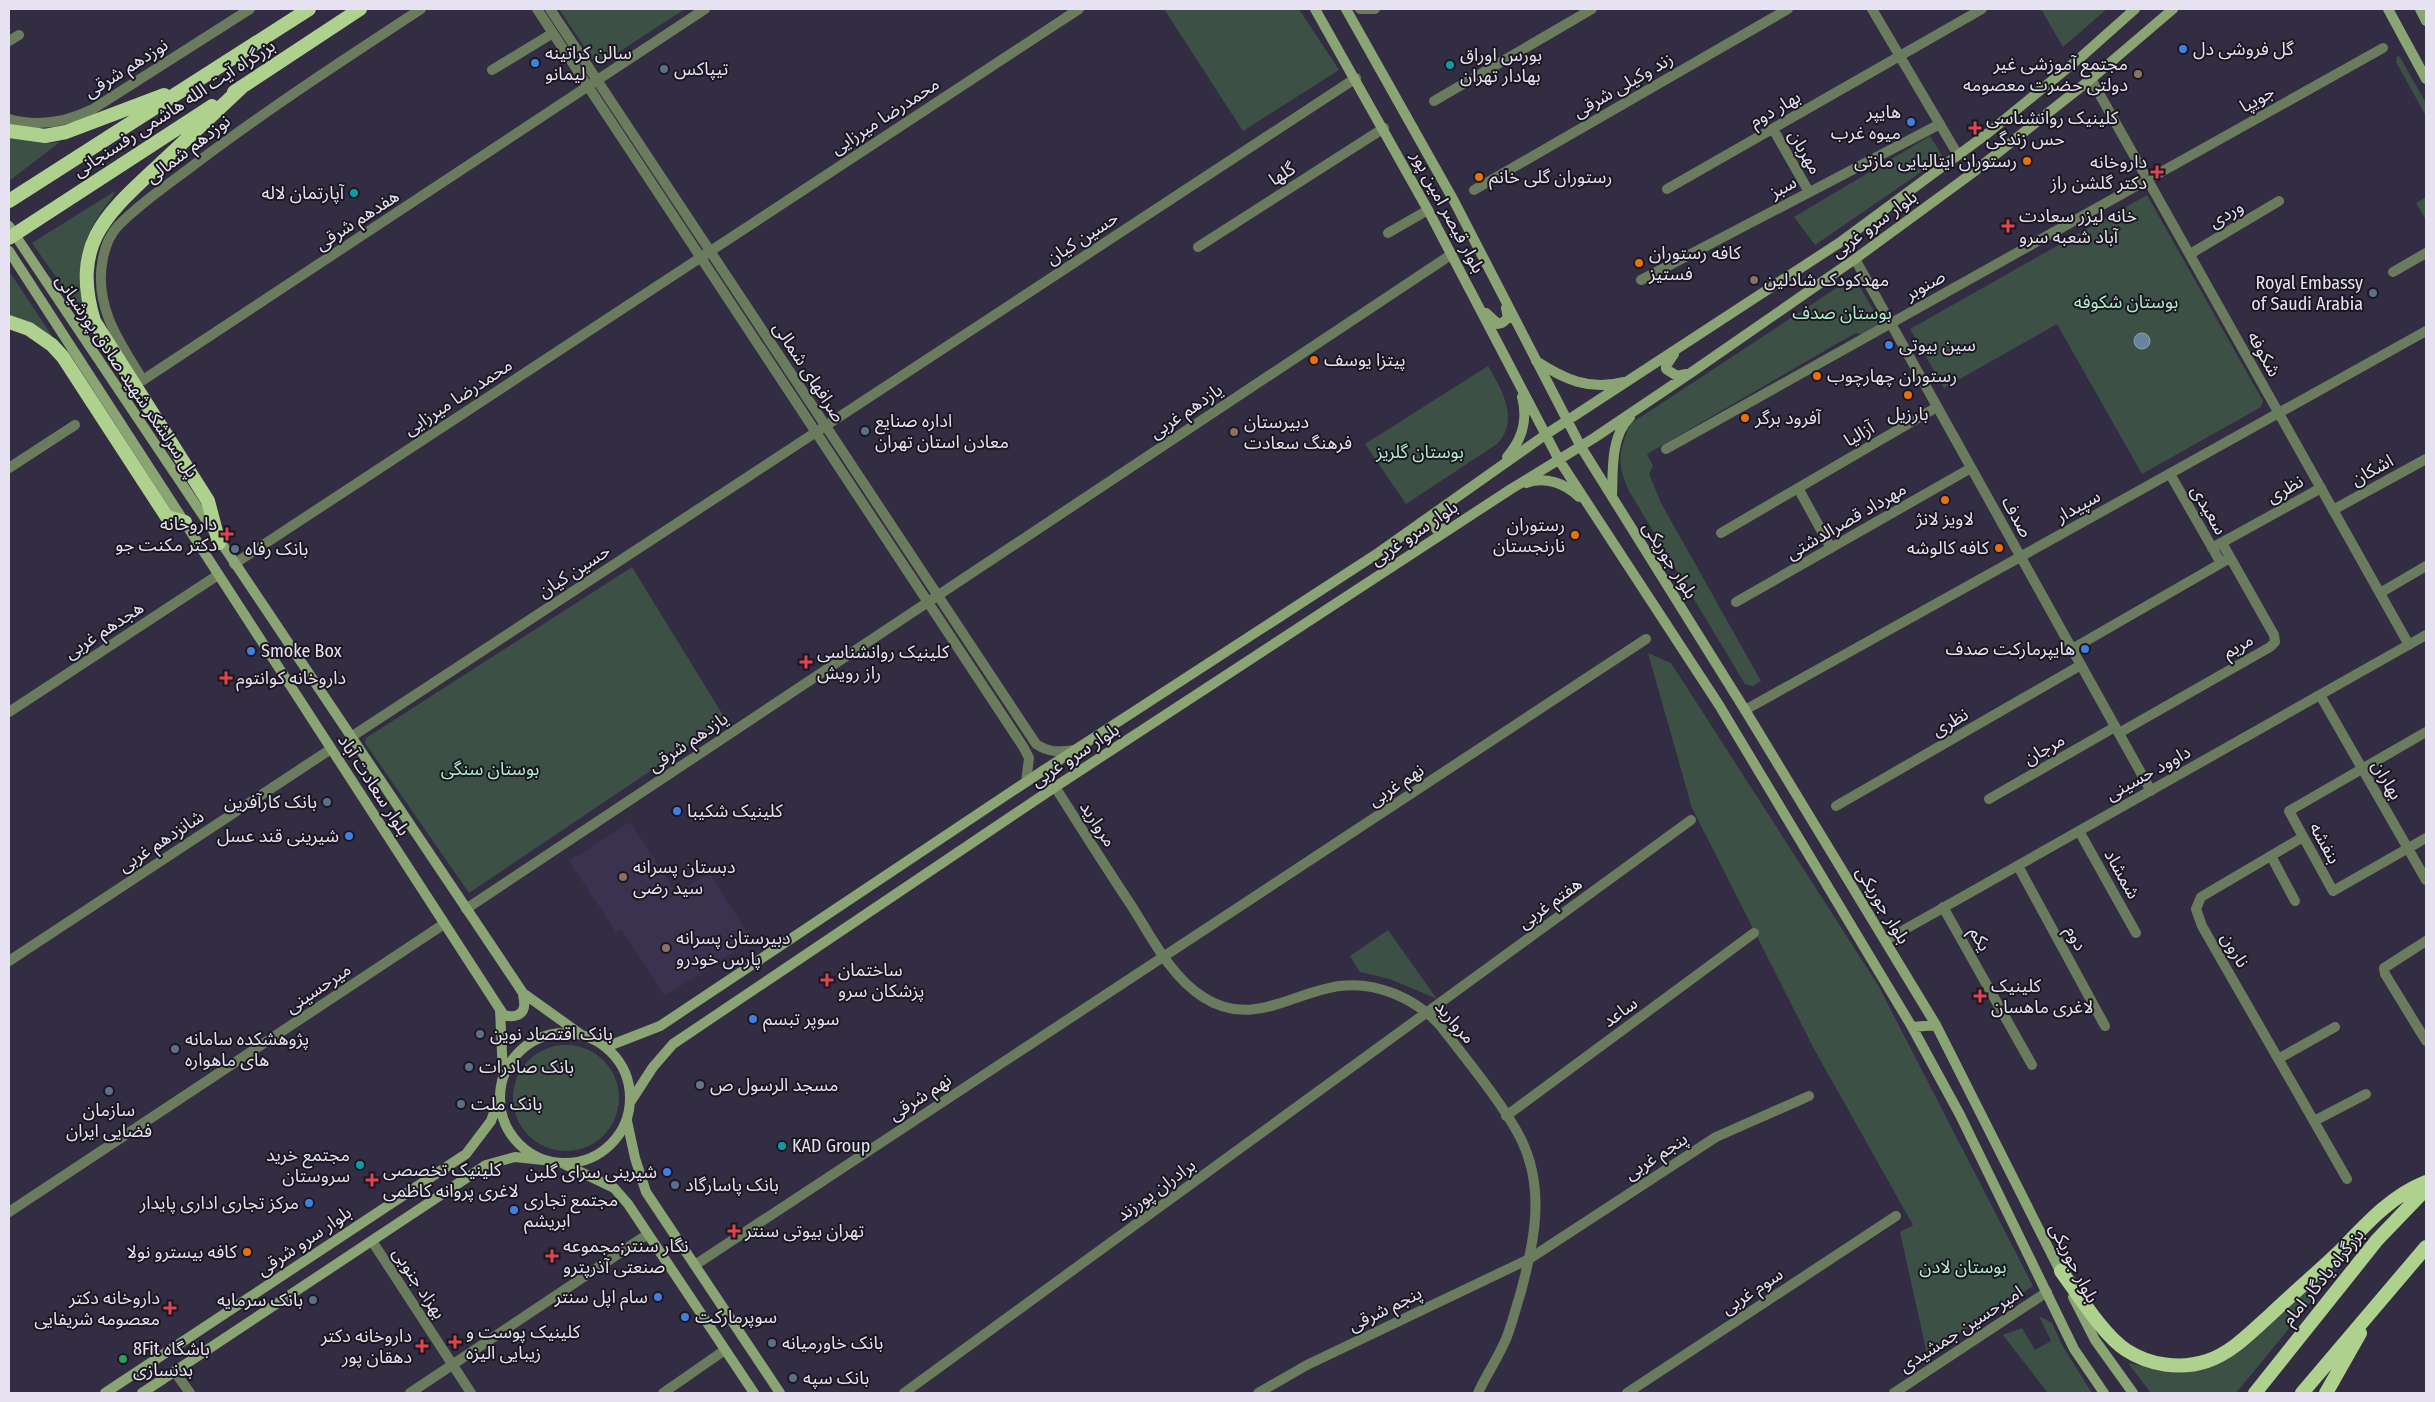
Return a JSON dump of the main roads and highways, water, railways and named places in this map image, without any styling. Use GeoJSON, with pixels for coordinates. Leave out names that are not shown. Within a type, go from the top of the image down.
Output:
{"type":"FeatureCollection","features":[{"type":"Feature","properties":{"kind":"highway","name":"بزرگراه آیت الله هاشمی رفسنجانی"},"geometry":{"type":"LineString","coordinates":[[9,201],[309,9]]}},
{"type":"Feature","properties":{"kind":"highway","name":"بزرگراه آیت الله هاشمی رفسنجانی"},"geometry":{"type":"LineString","coordinates":[[9,238],[360,9]]}},
{"type":"Feature","properties":{"kind":"highway"},"geometry":{"type":"LineString","coordinates":[[9,132],[45,136],[66,132],[199,80]]}},
{"type":"Feature","properties":{"kind":"highway"},"geometry":{"type":"LineString","coordinates":[[219,542],[208,502],[94,321],[87,276],[88,262],[94,238],[113,208],[241,88]]}},
{"type":"Feature","properties":{"kind":"highway"},"geometry":{"type":"LineString","coordinates":[[9,322],[28,329],[57,351],[76,376],[167,517],[185,522]]}},
{"type":"Feature","properties":{"kind":"highway"},"geometry":{"type":"LineString","coordinates":[[2061,1271],[2110,1336],[2125,1349],[2152,1362],[2192,1364],[2207,1361],[2231,1349],[2340,1250],[2373,1216],[2407,1190],[2426,1182]]}},
{"type":"Feature","properties":{"kind":"highway","name":"بزرگراه یادگار امام"},"geometry":{"type":"LineString","coordinates":[[2255,1393],[2377,1240],[2426,1189]]}},
{"type":"Feature","properties":{"kind":"highway"},"geometry":{"type":"LineString","coordinates":[[2302,1393],[2426,1247]]}},
{"type":"Feature","properties":{"kind":"highway"},"geometry":{"type":"LineString","coordinates":[[2326,1393],[2372,1310]]}},
{"type":"Feature","properties":{"kind":"main road","name":"بلوار قیصر امین پور"},"geometry":{"type":"LineString","coordinates":[[1315,9],[1384,128],[1482,309],[1559,460]]}},
{"type":"Feature","properties":{"kind":"main road","name":"بلوار قیصر امین پور"},"geometry":{"type":"LineString","coordinates":[[1346,9],[1454,201],[1534,360],[1581,446]]}},
{"type":"Feature","properties":{"kind":"main road","name":"بلوار سرو غربی"},"geometry":{"type":"LineString","coordinates":[[606,1047],[660,1026],[1026,782],[1376,556],[1546,435],[1847,237],[1958,155],[2077,61],[2135,9]]}},
{"type":"Feature","properties":{"kind":"main road","name":"بلوار سرو غربی"},"geometry":{"type":"LineString","coordinates":[[631,1101],[653,1067],[673,1044],[1055,787],[1692,372],[1855,259],[1971,174],[2091,79],[2173,9]]}},
{"type":"Feature","properties":{"kind":"main road"},"geometry":{"type":"LineString","coordinates":[[2388,9],[2426,79]]}},
{"type":"Feature","properties":{"kind":"main road"},"geometry":{"type":"LineString","coordinates":[[2420,9],[2426,21]]}},
{"type":"Feature","properties":{"kind":"main road","name":"پل سرلشکر شهید صادق پورشیانی"},"geometry":{"type":"LineString","coordinates":[[9,226],[219,542]]}},
{"type":"Feature","properties":{"kind":"main road","name":"پل سرلشکر شهید صادق پورشیانی"},"geometry":{"type":"LineString","coordinates":[[9,251],[185,522]]}},
{"type":"Feature","properties":{"kind":"main road"},"geometry":{"type":"LineString","coordinates":[[1482,309],[1498,324],[1502,324],[1508,318],[1504,299]]}},
{"type":"Feature","properties":{"kind":"main road"},"geometry":{"type":"LineString","coordinates":[[1678,349],[1666,366],[1666,369],[1677,376],[1692,372]]}},
{"type":"Feature","properties":{"kind":"main road"},"geometry":{"type":"LineString","coordinates":[[1534,360],[1560,375],[1581,384],[1611,385],[1631,380]]}},
{"type":"Feature","properties":{"kind":"main road"},"geometry":{"type":"LineString","coordinates":[[1495,470],[1516,448],[1523,428],[1525,408],[1518,379]]}},
{"type":"Feature","properties":{"kind":"main road"},"geometry":{"type":"LineString","coordinates":[[1612,498],[1615,451],[1619,437],[1625,422],[1642,405]]}},
{"type":"Feature","properties":{"kind":"main road","name":"بلوار جوریکی"},"geometry":{"type":"LineString","coordinates":[[1581,446],[1745,710],[1936,1025],[2095,1340],[2133,1393]]}},
{"type":"Feature","properties":{"kind":"main road","name":"بلوار جوریکی"},"geometry":{"type":"LineString","coordinates":[[1559,460],[1718,705],[1912,1027],[1964,1123],[2074,1349],[2104,1393]]}},
{"type":"Feature","properties":{"kind":"main road"},"geometry":{"type":"LineString","coordinates":[[1511,489],[1532,481],[1558,483],[1577,495],[1591,509]]}},
{"type":"Feature","properties":{"kind":"main road"},"geometry":{"type":"LineString","coordinates":[[1444,508],[1433,524],[1434,528],[1438,530],[1455,525]]}},
{"type":"Feature","properties":{"kind":"main road","name":"بلوار سعادت آباد"},"geometry":{"type":"LineString","coordinates":[[185,522],[500,1009]]}},
{"type":"Feature","properties":{"kind":"main road","name":"بلوار سعادت آباد"},"geometry":{"type":"LineString","coordinates":[[219,542],[523,993],[583,1036]]}},
{"type":"Feature","properties":{"kind":"main road"},"geometry":{"type":"LineString","coordinates":[[500,1009],[508,1017],[516,1016],[524,1007],[523,993]]}},
{"type":"Feature","properties":{"kind":"main road"},"geometry":{"type":"LineString","coordinates":[[500,1009],[503,1076],[500,1096],[502,1117],[511,1135],[525,1150],[543,1160],[563,1164],[614,1188],[648,1234],[754,1393]]}},
{"type":"Feature","properties":{"kind":"main road"},"geometry":{"type":"LineString","coordinates":[[1912,1027],[1936,1025]]}},
{"type":"Feature","properties":{"kind":"main road"},"geometry":{"type":"LineString","coordinates":[[503,1076],[514,1058],[528,1044],[548,1035],[568,1033],[583,1036],[606,1047],[623,1068],[629,1080],[631,1101],[627,1121],[617,1138],[602,1152],[583,1161],[563,1164]]}},
{"type":"Feature","properties":{"kind":"main road","name":"بلوار سرو شرقی"},"geometry":{"type":"LineString","coordinates":[[105,1393],[466,1154],[491,1121],[500,1096]]}},
{"type":"Feature","properties":{"kind":"main road"},"geometry":{"type":"LineString","coordinates":[[627,1121],[635,1158],[646,1192],[780,1393]]}},
{"type":"Feature","properties":{"kind":"main road","name":"بلوار سرو شرقی"},"geometry":{"type":"LineString","coordinates":[[142,1393],[486,1166],[515,1157],[543,1160]]}},
{"type":"Feature","properties":{"kind":"water"},"geometry":{"type":"Polygon","coordinates":[[[2142,333],[2148,335],[2150,341],[2148,347],[2142,349],[2136,347],[2134,341],[2136,335],[2142,333]]]}},
{"type":"Feature","properties":{"kind":"place","name":"گل فروشی دل"},"geometry":{"type":"Point","coordinates":[2183,49]}},
{"type":"Feature","properties":{"kind":"place","name":"سالن کراتینه لیمانو"},"geometry":{"type":"Point","coordinates":[535,63]}},
{"type":"Feature","properties":{"kind":"place","name":"بورس اوراق بهادار تهران"},"geometry":{"type":"Point","coordinates":[1450,65]}},
{"type":"Feature","properties":{"kind":"place","name":"تیپاکس"},"geometry":{"type":"Point","coordinates":[664,69]}},
{"type":"Feature","properties":{"kind":"place","name":"مجتمع آموزشی غیر دولتی حضرت معصومه"},"geometry":{"type":"Point","coordinates":[2138,74]}},
{"type":"Feature","properties":{"kind":"place","name":"هایپر میوه غرب"},"geometry":{"type":"Point","coordinates":[1911,122]}},
{"type":"Feature","properties":{"kind":"place","name":"کلینیک روانشناسی حس زندگی"},"geometry":{"type":"Point","coordinates":[1975,128]}},
{"type":"Feature","properties":{"kind":"place","name":"رستوران ایتالیایی مازتی"},"geometry":{"type":"Point","coordinates":[2027,161]}},
{"type":"Feature","properties":{"kind":"place","name":"داروخانه دکتر گلشن راز"},"geometry":{"type":"Point","coordinates":[2157,172]}},
{"type":"Feature","properties":{"kind":"place","name":"رستوران گلی خانم"},"geometry":{"type":"Point","coordinates":[1479,177]}},
{"type":"Feature","properties":{"kind":"place","name":"آپارتمان لاله"},"geometry":{"type":"Point","coordinates":[354,193]}},
{"type":"Feature","properties":{"kind":"place","name":"خانه لیزر سعادت آباد شعبه سرو"},"geometry":{"type":"Point","coordinates":[2008,226]}},
{"type":"Feature","properties":{"kind":"place","name":"کافه رستوران فستیز"},"geometry":{"type":"Point","coordinates":[1639,263]}},
{"type":"Feature","properties":{"kind":"place","name":"مهدکودک شادلین"},"geometry":{"type":"Point","coordinates":[1754,280]}},
{"type":"Feature","properties":{"kind":"place","name":"Royal Embassy of Saudi Arabia"},"geometry":{"type":"Point","coordinates":[2373,293]}},
{"type":"Feature","properties":{"kind":"place","name":"سین بیوتی"},"geometry":{"type":"Point","coordinates":[1889,345]}},
{"type":"Feature","properties":{"kind":"place","name":"پیتزا یوسف"},"geometry":{"type":"Point","coordinates":[1314,360]}},
{"type":"Feature","properties":{"kind":"place","name":"رستوران چهارچوب"},"geometry":{"type":"Point","coordinates":[1817,376]}},
{"type":"Feature","properties":{"kind":"place","name":"بارزیل"},"geometry":{"type":"Point","coordinates":[1908,395]}},
{"type":"Feature","properties":{"kind":"place","name":"آفرود برگر"},"geometry":{"type":"Point","coordinates":[1745,418]}},
{"type":"Feature","properties":{"kind":"place","name":"اداره صنایع معادن استان تهران"},"geometry":{"type":"Point","coordinates":[865,431]}},
{"type":"Feature","properties":{"kind":"place","name":"دبیرستان فرهنگ سعادت"},"geometry":{"type":"Point","coordinates":[1234,432]}},
{"type":"Feature","properties":{"kind":"place","name":"لاويز لانژ"},"geometry":{"type":"Point","coordinates":[1945,500]}},
{"type":"Feature","properties":{"kind":"place","name":"داروخانه دکتر مکنت جو"},"geometry":{"type":"Point","coordinates":[227,534]}},
{"type":"Feature","properties":{"kind":"place","name":"رستوران نارنجستان"},"geometry":{"type":"Point","coordinates":[1575,535]}},
{"type":"Feature","properties":{"kind":"place","name":"کافه کالوشه"},"geometry":{"type":"Point","coordinates":[1999,548]}},
{"type":"Feature","properties":{"kind":"place","name":"بانک رفاه"},"geometry":{"type":"Point","coordinates":[235,549]}},
{"type":"Feature","properties":{"kind":"place","name":"هایپرمارکت صدف"},"geometry":{"type":"Point","coordinates":[2085,649]}},
{"type":"Feature","properties":{"kind":"place","name":"Smoke Box"},"geometry":{"type":"Point","coordinates":[251,651]}},
{"type":"Feature","properties":{"kind":"place","name":"کلینیک روانشناسی راز رویش"},"geometry":{"type":"Point","coordinates":[806,662]}},
{"type":"Feature","properties":{"kind":"place","name":"داروخانه کوانتوم"},"geometry":{"type":"Point","coordinates":[226,678]}},
{"type":"Feature","properties":{"kind":"place","name":"بانک کارآفرین"},"geometry":{"type":"Point","coordinates":[327,802]}},
{"type":"Feature","properties":{"kind":"place","name":"کلینیک شکیبا"},"geometry":{"type":"Point","coordinates":[677,811]}},
{"type":"Feature","properties":{"kind":"place","name":"شیرینی قند عسل"},"geometry":{"type":"Point","coordinates":[349,836]}},
{"type":"Feature","properties":{"kind":"place","name":"دبستان پسرانه سید رضی"},"geometry":{"type":"Point","coordinates":[623,877]}},
{"type":"Feature","properties":{"kind":"place","name":"دبیرستان پسرانه پارس خودرو"},"geometry":{"type":"Point","coordinates":[666,948]}},
{"type":"Feature","properties":{"kind":"place","name":"ساختمان پزشکان سرو"},"geometry":{"type":"Point","coordinates":[827,980]}},
{"type":"Feature","properties":{"kind":"place","name":"کلینیک لاغری ماهسان"},"geometry":{"type":"Point","coordinates":[1980,996]}},
{"type":"Feature","properties":{"kind":"place","name":"سوپر تبسم"},"geometry":{"type":"Point","coordinates":[753,1019]}},
{"type":"Feature","properties":{"kind":"place","name":"بانک اقتصاد نوین"},"geometry":{"type":"Point","coordinates":[480,1034]}},
{"type":"Feature","properties":{"kind":"place","name":"پژوهشکده سامانه های ماهواره"},"geometry":{"type":"Point","coordinates":[175,1049]}},
{"type":"Feature","properties":{"kind":"place","name":"بانک صادرات"},"geometry":{"type":"Point","coordinates":[469,1067]}},
{"type":"Feature","properties":{"kind":"place","name":"مسجد الرسول ص"},"geometry":{"type":"Point","coordinates":[700,1085]}},
{"type":"Feature","properties":{"kind":"place","name":"سازمان فضایی ایران"},"geometry":{"type":"Point","coordinates":[109,1091]}},
{"type":"Feature","properties":{"kind":"place","name":"بانک ملت"},"geometry":{"type":"Point","coordinates":[461,1104]}},
{"type":"Feature","properties":{"kind":"place","name":"KAD Group"},"geometry":{"type":"Point","coordinates":[782,1146]}},
{"type":"Feature","properties":{"kind":"place","name":"مجتمع خرید سروستان"},"geometry":{"type":"Point","coordinates":[360,1165]}},
{"type":"Feature","properties":{"kind":"place","name":"شیرینی سرای گلبن"},"geometry":{"type":"Point","coordinates":[667,1172]}},
{"type":"Feature","properties":{"kind":"place","name":"کلینیک تخصصی لاغری پروانه کاظمی"},"geometry":{"type":"Point","coordinates":[372,1180]}},
{"type":"Feature","properties":{"kind":"place","name":"بانک پاسارگاد"},"geometry":{"type":"Point","coordinates":[675,1185]}},
{"type":"Feature","properties":{"kind":"place","name":"مرکز تجاری اداری پایدار"},"geometry":{"type":"Point","coordinates":[309,1203]}},
{"type":"Feature","properties":{"kind":"place","name":"مجتمع تجاری ابریشم"},"geometry":{"type":"Point","coordinates":[514,1210]}},
{"type":"Feature","properties":{"kind":"place","name":"تهران بیوتی سنتر"},"geometry":{"type":"Point","coordinates":[734,1231]}},
{"type":"Feature","properties":{"kind":"place","name":"کافه بیسترو نولا"},"geometry":{"type":"Point","coordinates":[247,1252]}},
{"type":"Feature","properties":{"kind":"place","name":"نگار سنتر;مجموعه صنعتی آذرپترو"},"geometry":{"type":"Point","coordinates":[552,1256]}},
{"type":"Feature","properties":{"kind":"place","name":"سام اپل سنتر"},"geometry":{"type":"Point","coordinates":[658,1297]}},
{"type":"Feature","properties":{"kind":"place","name":"بانک سرمایه"},"geometry":{"type":"Point","coordinates":[313,1300]}},
{"type":"Feature","properties":{"kind":"place","name":"داروخانه دکتر معصومه شریفایی"},"geometry":{"type":"Point","coordinates":[170,1308]}},
{"type":"Feature","properties":{"kind":"place","name":"سوپرمارکت"},"geometry":{"type":"Point","coordinates":[685,1317]}},
{"type":"Feature","properties":{"kind":"place","name":"کلینیک پوست و زیبایی الیزه"},"geometry":{"type":"Point","coordinates":[455,1342]}},
{"type":"Feature","properties":{"kind":"place","name":"بانک خاورمیانه"},"geometry":{"type":"Point","coordinates":[772,1343]}},
{"type":"Feature","properties":{"kind":"place","name":"داروخانه دکتر دهقان پور"},"geometry":{"type":"Point","coordinates":[422,1346]}},
{"type":"Feature","properties":{"kind":"place","name":"8Fit باشگاه بدنسازی"},"geometry":{"type":"Point","coordinates":[123,1359]}},
{"type":"Feature","properties":{"kind":"place","name":"بانک سپه"},"geometry":{"type":"Point","coordinates":[793,1378]}},
{"type":"Feature","properties":{"kind":"park label","name":"بوستان شکوفه"},"geometry":{"type":"Point","coordinates":[2126,302]}},
{"type":"Feature","properties":{"kind":"park label","name":"بوستان صدف"},"geometry":{"type":"Point","coordinates":[1842,313]}},
{"type":"Feature","properties":{"kind":"park label","name":"بوستان گلریز"},"geometry":{"type":"Point","coordinates":[1420,452]}},
{"type":"Feature","properties":{"kind":"park label","name":"بوستان سنگی"},"geometry":{"type":"Point","coordinates":[490,769]}},
{"type":"Feature","properties":{"kind":"park label","name":"بوستان لادن"},"geometry":{"type":"Point","coordinates":[1963,1267]}}]}
